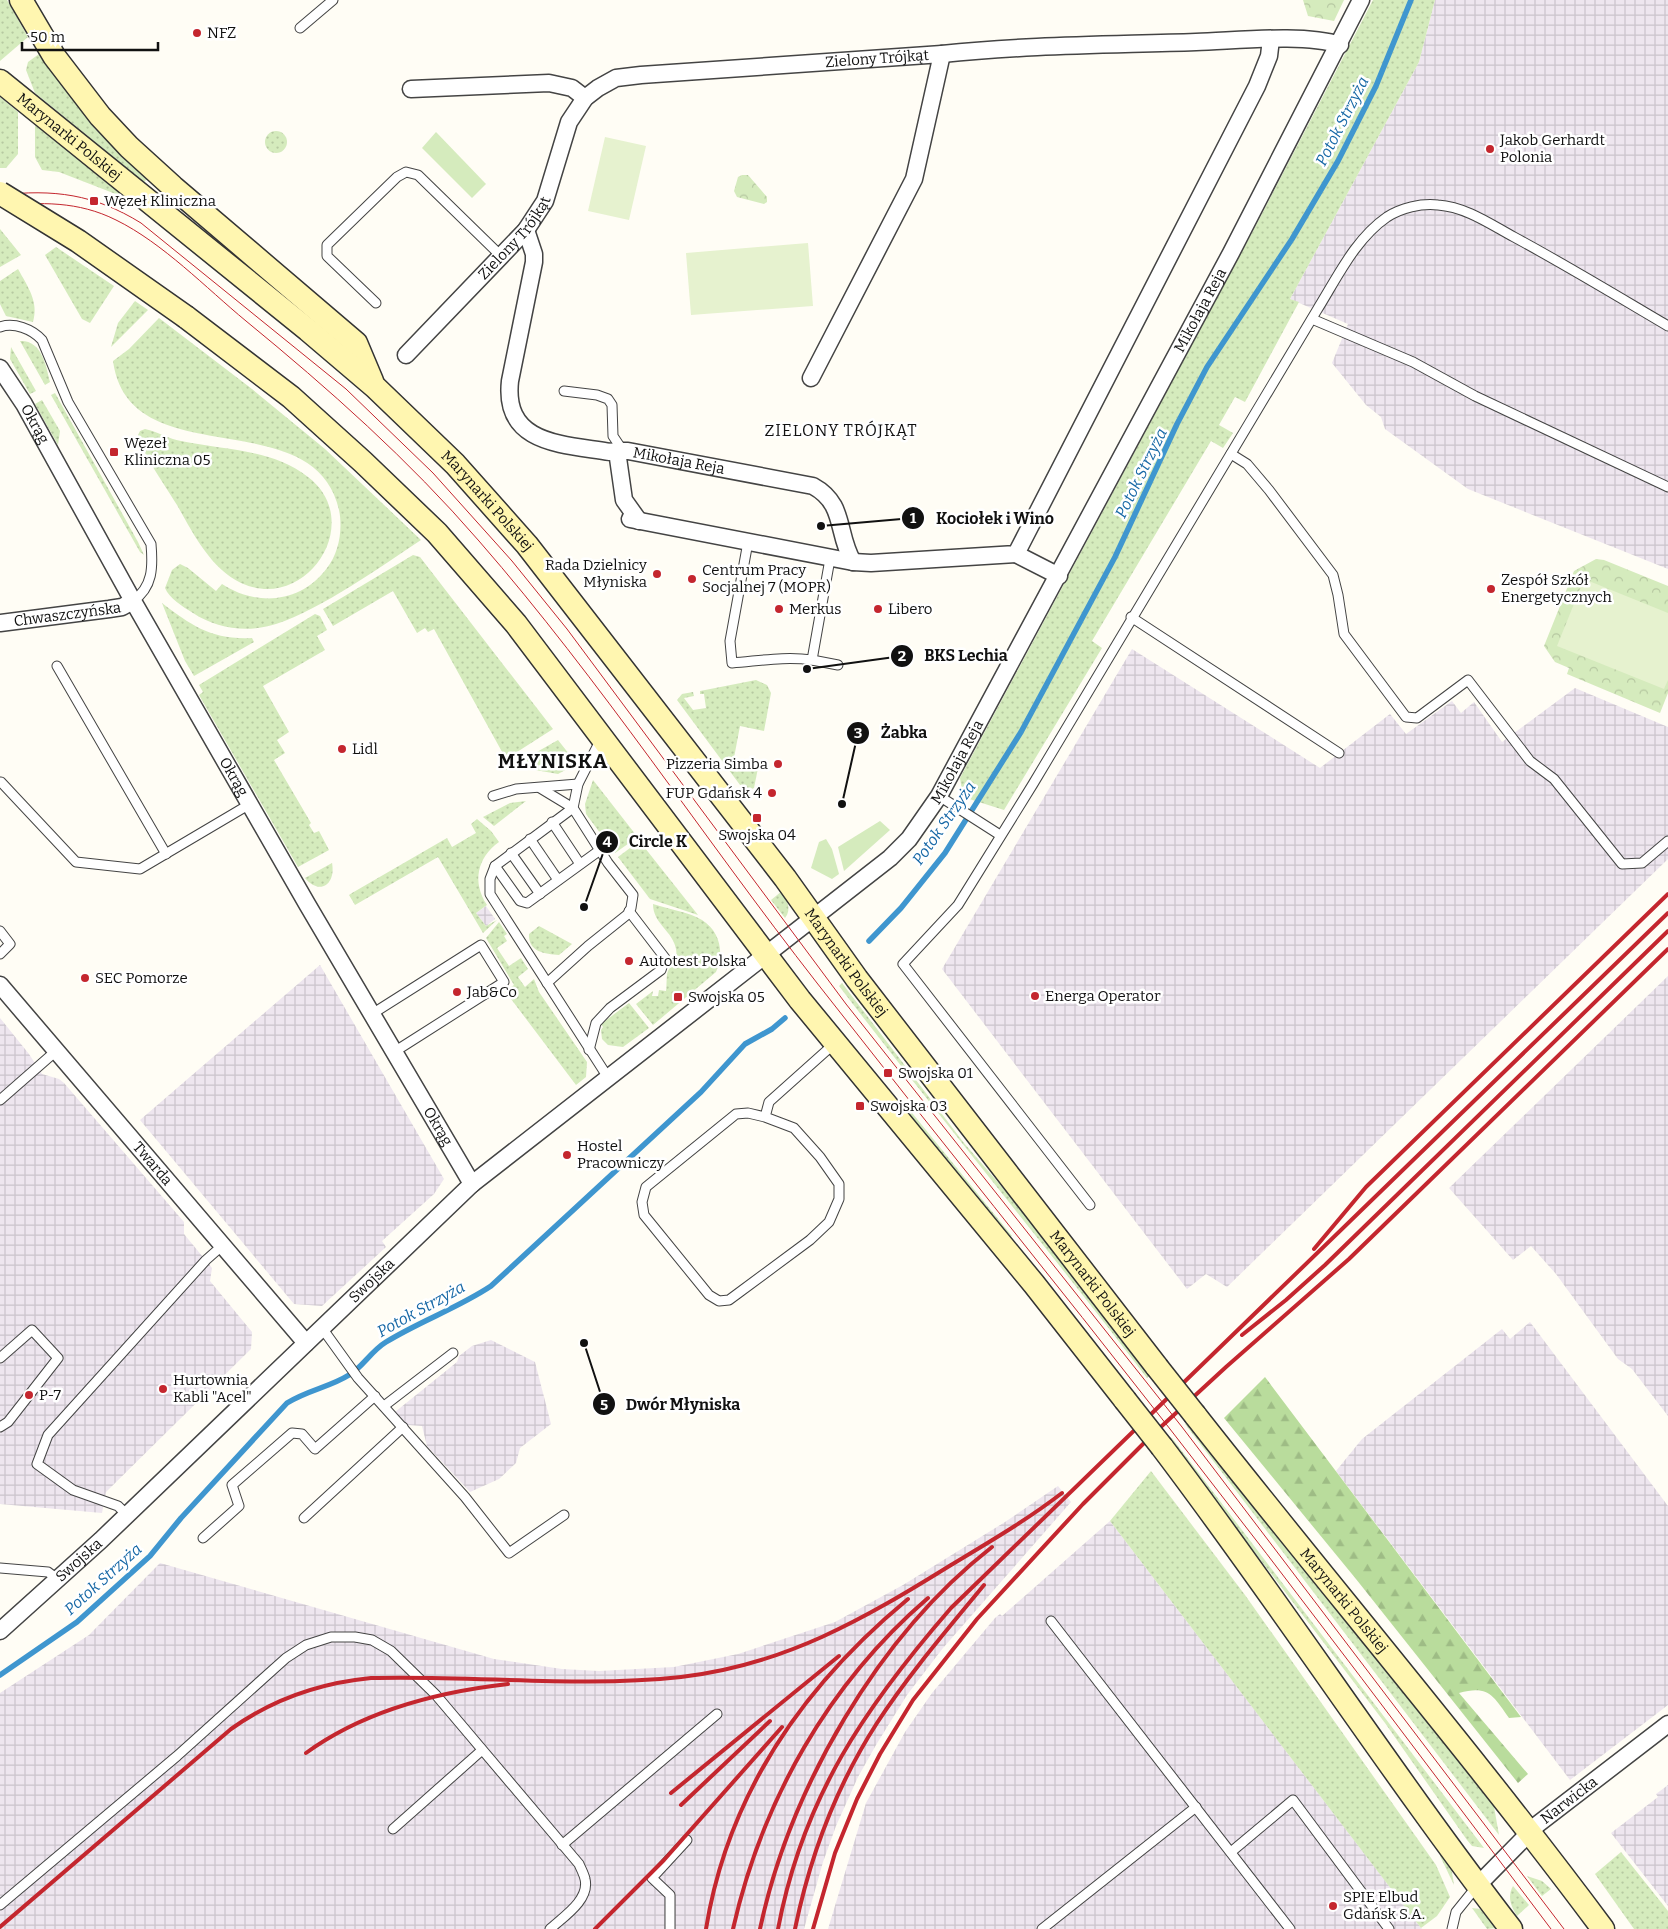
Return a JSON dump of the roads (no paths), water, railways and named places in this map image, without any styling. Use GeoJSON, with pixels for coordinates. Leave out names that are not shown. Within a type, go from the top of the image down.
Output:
{"type":"FeatureCollection","features":[{"type":"Feature","properties":{"kind":"main road"},"geometry":{"type":"LineString","coordinates":[[21,0],[54,56],[100,116],[129,147],[356,343],[375,387]]}},
{"type":"Feature","properties":{"kind":"main road","name":"Marynarki Polskiej"},"geometry":{"type":"LineString","coordinates":[[0,80],[225,262],[375,387],[456,464],[527,545],[814,917],[863,987],[1157,1367],[1287,1532],[1530,1831],[1603,1929]]}},
{"type":"Feature","properties":{"kind":"main road"},"geometry":{"type":"LineString","coordinates":[[0,193],[78,241],[186,317],[291,397],[363,462],[437,533],[516,624],[765,955],[1021,1269],[1162,1447],[1268,1590],[1477,1886],[1510,1929]]}},
{"type":"Feature","properties":{"kind":"street","name":"Mikołaja Reja"},"geometry":{"type":"LineString","coordinates":[[765,955],[890,858],[909,839],[940,796],[1059,576],[1340,44],[1361,0]]}},
{"type":"Feature","properties":{"kind":"street"},"geometry":{"type":"LineString","coordinates":[[942,54],[995,49],[1271,39],[1329,41],[1340,44]]}},
{"type":"Feature","properties":{"kind":"street"},"geometry":{"type":"LineString","coordinates":[[1059,576],[1016,554],[1257,86],[1269,56],[1271,39]]}},
{"type":"Feature","properties":{"kind":"street","name":"Zielony Trójkąt"},"geometry":{"type":"LineString","coordinates":[[406,355],[526,230],[545,201],[569,122],[585,98],[598,88],[616,78],[942,54],[914,179],[811,378]]}},
{"type":"Feature","properties":{"kind":"street"},"geometry":{"type":"LineString","coordinates":[[411,89],[549,82],[572,88],[585,98]]}},
{"type":"Feature","properties":{"kind":"street"},"geometry":{"type":"LineString","coordinates":[[526,230],[534,254],[534,262],[510,381],[508,398],[513,417],[540,439],[610,452],[620,451]]}},
{"type":"Feature","properties":{"kind":"street","name":"Okrąg"},"geometry":{"type":"LineString","coordinates":[[0,368],[24,404],[133,601],[472,1184]]}},
{"type":"Feature","properties":{"kind":"street","name":"Mikołaja Reja"},"geometry":{"type":"LineString","coordinates":[[853,562],[846,551],[834,504],[824,492],[813,486],[620,451],[624,500],[634,520],[853,562],[988,557],[1016,554]]}},
{"type":"Feature","properties":{"kind":"street","name":"Chwaszczyńska"},"geometry":{"type":"LineString","coordinates":[[0,623],[122,607],[133,601]]}},
{"type":"Feature","properties":{"kind":"street","name":"Swojska"},"geometry":{"type":"LineString","coordinates":[[0,1631],[127,1515],[472,1184],[609,1079],[765,955]]}},
{"type":"Feature","properties":{"kind":"street","name":"Twarda"},"geometry":{"type":"LineString","coordinates":[[0,985],[306,1343]]}},
{"type":"Feature","properties":{"kind":"street","name":"Narwicka"},"geometry":{"type":"LineString","coordinates":[[1477,1886],[1530,1831],[1668,1724]]}},
{"type":"Feature","properties":{"kind":"lane"},"geometry":{"type":"LineString","coordinates":[[300,28],[333,0]]}},
{"type":"Feature","properties":{"kind":"lane"},"geometry":{"type":"LineString","coordinates":[[376,303],[327,256],[327,245],[397,177],[406,172],[418,176],[501,256]]}},
{"type":"Feature","properties":{"kind":"lane"},"geometry":{"type":"LineString","coordinates":[[1090,1205],[903,964],[958,905],[1033,784],[1131,617],[1312,318],[1357,247],[1371,230],[1389,216],[1412,207],[1432,204],[1467,212],[1551,256],[1668,326]]}},
{"type":"Feature","properties":{"kind":"lane"},"geometry":{"type":"LineString","coordinates":[[1312,318],[1414,362],[1475,396],[1668,487]]}},
{"type":"Feature","properties":{"kind":"lane"},"geometry":{"type":"LineString","coordinates":[[0,327],[5,325],[22,328],[37,334],[42,340],[68,402],[151,544],[153,561],[149,581],[143,594],[133,601]]}},
{"type":"Feature","properties":{"kind":"lane"},"geometry":{"type":"LineString","coordinates":[[564,391],[597,395],[608,399],[612,406],[613,436],[620,451]]}},
{"type":"Feature","properties":{"kind":"lane"},"geometry":{"type":"LineString","coordinates":[[1231,454],[1247,464],[1270,490],[1333,575],[1344,634],[1406,717],[1417,718],[1468,680],[1530,761],[1554,779],[1622,864],[1642,863],[1668,840]]}},
{"type":"Feature","properties":{"kind":"lane"},"geometry":{"type":"LineString","coordinates":[[748,542],[730,641],[732,663],[776,660],[790,656],[838,665]]}},
{"type":"Feature","properties":{"kind":"lane"},"geometry":{"type":"LineString","coordinates":[[812,660],[830,558]]}},
{"type":"Feature","properties":{"kind":"lane"},"geometry":{"type":"LineString","coordinates":[[1131,617],[1339,753]]}},
{"type":"Feature","properties":{"kind":"lane"},"geometry":{"type":"LineString","coordinates":[[57,666],[166,854]]}},
{"type":"Feature","properties":{"kind":"lane"},"geometry":{"type":"LineString","coordinates":[[601,738],[578,784],[573,808],[495,866],[490,879],[490,894],[609,1079]]}},
{"type":"Feature","properties":{"kind":"lane"},"geometry":{"type":"LineString","coordinates":[[0,783],[76,862],[140,869],[250,804]]}},
{"type":"Feature","properties":{"kind":"lane"},"geometry":{"type":"LineString","coordinates":[[493,796],[516,788],[540,788],[578,784]]}},
{"type":"Feature","properties":{"kind":"lane"},"geometry":{"type":"LineString","coordinates":[[540,788],[573,808],[600,850],[633,895],[629,912],[547,983]]}},
{"type":"Feature","properties":{"kind":"lane"},"geometry":{"type":"LineString","coordinates":[[940,796],[1000,835]]}},
{"type":"Feature","properties":{"kind":"lane"},"geometry":{"type":"LineString","coordinates":[[552,822],[580,864]]}},
{"type":"Feature","properties":{"kind":"lane"},"geometry":{"type":"LineString","coordinates":[[530,839],[558,880]]}},
{"type":"Feature","properties":{"kind":"lane"},"geometry":{"type":"LineString","coordinates":[[495,866],[520,901],[526,903],[600,850]]}},
{"type":"Feature","properties":{"kind":"lane"},"geometry":{"type":"LineString","coordinates":[[511,853],[540,894]]}},
{"type":"Feature","properties":{"kind":"lane"},"geometry":{"type":"LineString","coordinates":[[589,1050],[596,1023],[610,1008],[661,970],[665,964],[665,958],[629,912]]}},
{"type":"Feature","properties":{"kind":"lane"},"geometry":{"type":"LineString","coordinates":[[0,931],[10,944],[0,954]]}},
{"type":"Feature","properties":{"kind":"lane"},"geometry":{"type":"LineString","coordinates":[[372,1014],[481,945],[504,982],[394,1052]]}},
{"type":"Feature","properties":{"kind":"lane"},"geometry":{"type":"LineString","coordinates":[[765,1117],[769,1102],[835,1043]]}},
{"type":"Feature","properties":{"kind":"lane"},"geometry":{"type":"LineString","coordinates":[[0,1100],[56,1051]]}},
{"type":"Feature","properties":{"kind":"lane"},"geometry":{"type":"LineString","coordinates":[[748,1113],[765,1117],[794,1128],[820,1157],[839,1184],[839,1199],[829,1222],[810,1240],[728,1300],[719,1301],[709,1295],[644,1215],[642,1202],[646,1187],[736,1114],[748,1113]]}},
{"type":"Feature","properties":{"kind":"lane"},"geometry":{"type":"LineString","coordinates":[[127,1515],[118,1506],[73,1490],[37,1464],[48,1435],[206,1260],[223,1245]]}},
{"type":"Feature","properties":{"kind":"lane"},"geometry":{"type":"LineString","coordinates":[[322,1328],[348,1366],[465,1497],[508,1553],[564,1515]]}},
{"type":"Feature","properties":{"kind":"lane"},"geometry":{"type":"LineString","coordinates":[[0,1358],[32,1330],[58,1358],[8,1422],[0,1427]]}},
{"type":"Feature","properties":{"kind":"lane"},"geometry":{"type":"LineString","coordinates":[[384,1406],[453,1353]]}},
{"type":"Feature","properties":{"kind":"lane"},"geometry":{"type":"LineString","coordinates":[[203,1538],[239,1506],[232,1485],[292,1433],[302,1434],[315,1449],[375,1396]]}},
{"type":"Feature","properties":{"kind":"lane"},"geometry":{"type":"LineString","coordinates":[[304,1518],[403,1427]]}},
{"type":"Feature","properties":{"kind":"lane"},"geometry":{"type":"LineString","coordinates":[[0,1568],[48,1572],[56,1578]]}},
{"type":"Feature","properties":{"kind":"lane"},"geometry":{"type":"LineString","coordinates":[[1051,1621],[1290,1929]]}},
{"type":"Feature","properties":{"kind":"lane"},"geometry":{"type":"LineString","coordinates":[[0,1905],[178,1756],[286,1658],[306,1645],[331,1637],[355,1637],[372,1640],[391,1651],[436,1695],[579,1864],[586,1880],[583,1895],[572,1909],[550,1929]]}},
{"type":"Feature","properties":{"kind":"lane"},"geometry":{"type":"LineString","coordinates":[[562,1845],[717,1714]]}},
{"type":"Feature","properties":{"kind":"lane"},"geometry":{"type":"LineString","coordinates":[[393,1829],[482,1751]]}},
{"type":"Feature","properties":{"kind":"lane"},"geometry":{"type":"LineString","coordinates":[[1231,1852],[1293,1800],[1389,1929]]}},
{"type":"Feature","properties":{"kind":"lane"},"geometry":{"type":"LineString","coordinates":[[1046,1928],[1196,1807]]}},
{"type":"Feature","properties":{"kind":"lane"},"geometry":{"type":"LineString","coordinates":[[670,1929],[670,1895],[652,1878],[687,1840]]}},
{"type":"Feature","properties":{"kind":"lane"},"geometry":{"type":"LineString","coordinates":[[1452,1929],[1456,1912],[1477,1886]]}},
{"type":"Feature","properties":{"kind":"waterway","name":"Potok Strzyża"},"geometry":{"type":"LineString","coordinates":[[869,941],[901,908],[945,853],[1021,732],[1115,557],[1177,424],[1207,367],[1292,239],[1338,161],[1376,86],[1411,0]]}},
{"type":"Feature","properties":{"kind":"waterway","name":"Potok Strzyża"},"geometry":{"type":"LineString","coordinates":[[0,1675],[77,1622],[150,1556],[181,1518],[287,1403],[349,1375],[386,1342],[491,1286],[701,1092],[745,1044],[772,1029],[785,1018]]}},
{"type":"Feature","properties":{"kind":"tram line"},"geometry":{"type":"LineString","coordinates":[[0,195],[38,193],[73,196],[107,206],[141,223],[346,389],[433,473],[512,561],[567,629],[846,1004],[1182,1427],[1564,1929]]}},
{"type":"Feature","properties":{"kind":"tram line"},"geometry":{"type":"LineString","coordinates":[[0,206],[59,204],[88,209],[116,220],[151,241],[338,399],[425,482],[452,511],[524,594],[610,704],[817,983],[1218,1491],[1551,1929]]}},
{"type":"Feature","properties":{"kind":"railway"},"geometry":{"type":"LineString","coordinates":[[1314,1249],[1366,1187],[1668,894]]}},
{"type":"Feature","properties":{"kind":"railway"},"geometry":{"type":"LineString","coordinates":[[778,1929],[789,1881],[803,1837],[821,1796],[842,1756],[865,1718],[891,1681],[951,1608],[1668,913]]}},
{"type":"Feature","properties":{"kind":"railway"},"geometry":{"type":"LineString","coordinates":[[1242,1335],[1286,1300],[1325,1265],[1668,931]]}},
{"type":"Feature","properties":{"kind":"railway"},"geometry":{"type":"LineString","coordinates":[[813,1929],[835,1853],[857,1799],[880,1754],[913,1700],[977,1619],[1083,1504],[1151,1436],[1349,1259],[1668,949]]}},
{"type":"Feature","properties":{"kind":"railway"},"geometry":{"type":"LineString","coordinates":[[0,1927],[231,1729],[247,1718],[280,1701],[315,1688],[371,1678],[565,1681],[643,1680],[719,1671],[755,1662],[789,1651],[822,1637],[887,1604],[1008,1530],[1062,1493]]}},
{"type":"Feature","properties":{"kind":"railway"},"geometry":{"type":"LineString","coordinates":[[760,1929],[774,1876],[793,1822],[844,1718],[876,1670],[912,1624],[951,1583],[992,1547]]}},
{"type":"Feature","properties":{"kind":"railway"},"geometry":{"type":"LineString","coordinates":[[795,1929],[817,1848],[849,1771],[877,1723],[902,1687],[984,1585]]}},
{"type":"Feature","properties":{"kind":"railway"},"geometry":{"type":"LineString","coordinates":[[733,1929],[762,1835],[781,1791],[804,1748],[830,1707],[859,1668],[892,1632],[928,1598]]}},
{"type":"Feature","properties":{"kind":"railway"},"geometry":{"type":"LineString","coordinates":[[706,1929],[717,1879],[732,1832],[752,1788],[776,1746],[804,1706],[835,1668],[908,1599]]}},
{"type":"Feature","properties":{"kind":"railway"},"geometry":{"type":"LineString","coordinates":[[671,1793],[839,1656]]}},
{"type":"Feature","properties":{"kind":"railway"},"geometry":{"type":"LineString","coordinates":[[306,1753],[352,1725],[403,1705],[455,1692],[508,1684]]}},
{"type":"Feature","properties":{"kind":"railway"},"geometry":{"type":"LineString","coordinates":[[681,1805],[770,1721]]}},
{"type":"Feature","properties":{"kind":"railway"},"geometry":{"type":"LineString","coordinates":[[595,1929],[664,1860],[782,1727]]}},
{"type":"Feature","properties":{"kind":"place","name":"NFZ"},"geometry":{"type":"Point","coordinates":[197,33]}},
{"type":"Feature","properties":{"kind":"place","name":"Jakob Gerhardt Polonia"},"geometry":{"type":"Point","coordinates":[1490,149]}},
{"type":"Feature","properties":{"kind":"place","name":"Węzeł Kliniczna"},"geometry":{"type":"Point","coordinates":[94,201]}},
{"type":"Feature","properties":{"kind":"place","name":"Węzeł Kliniczna 05"},"geometry":{"type":"Point","coordinates":[114,452]}},
{"type":"Feature","properties":{"kind":"place","name":"Kociołek i Wino"},"geometry":{"type":"Point","coordinates":[821,526]}},
{"type":"Feature","properties":{"kind":"place","name":"Rada Dzielnicy Młyniska"},"geometry":{"type":"Point","coordinates":[657,574]}},
{"type":"Feature","properties":{"kind":"place","name":"Centrum Pracy Socjalnej 7 (MOPR)"},"geometry":{"type":"Point","coordinates":[692,579]}},
{"type":"Feature","properties":{"kind":"place","name":"Zespół Szkół Energetycznych"},"geometry":{"type":"Point","coordinates":[1491,589]}},
{"type":"Feature","properties":{"kind":"place","name":"Merkus"},"geometry":{"type":"Point","coordinates":[779,609]}},
{"type":"Feature","properties":{"kind":"place","name":"Libero"},"geometry":{"type":"Point","coordinates":[878,609]}},
{"type":"Feature","properties":{"kind":"place","name":"BKS Lechia"},"geometry":{"type":"Point","coordinates":[807,669]}},
{"type":"Feature","properties":{"kind":"place","name":"Lidl"},"geometry":{"type":"Point","coordinates":[342,749]}},
{"type":"Feature","properties":{"kind":"place","name":"Pizzeria Simba"},"geometry":{"type":"Point","coordinates":[778,764]}},
{"type":"Feature","properties":{"kind":"place","name":"FUP Gdańsk 4"},"geometry":{"type":"Point","coordinates":[772,793]}},
{"type":"Feature","properties":{"kind":"place","name":"Żabka"},"geometry":{"type":"Point","coordinates":[842,804]}},
{"type":"Feature","properties":{"kind":"place","name":"Swojska 04"},"geometry":{"type":"Point","coordinates":[757,818]}},
{"type":"Feature","properties":{"kind":"place","name":"Circle K"},"geometry":{"type":"Point","coordinates":[584,907]}},
{"type":"Feature","properties":{"kind":"place","name":"Autotest Polska"},"geometry":{"type":"Point","coordinates":[629,961]}},
{"type":"Feature","properties":{"kind":"place","name":"SEC Pomorze"},"geometry":{"type":"Point","coordinates":[85,978]}},
{"type":"Feature","properties":{"kind":"place","name":"Jab&Co"},"geometry":{"type":"Point","coordinates":[457,992]}},
{"type":"Feature","properties":{"kind":"place","name":"Energa Operator"},"geometry":{"type":"Point","coordinates":[1035,996]}},
{"type":"Feature","properties":{"kind":"place","name":"Swojska 05"},"geometry":{"type":"Point","coordinates":[678,997]}},
{"type":"Feature","properties":{"kind":"place","name":"Swojska 01"},"geometry":{"type":"Point","coordinates":[888,1073]}},
{"type":"Feature","properties":{"kind":"place","name":"Swojska 03"},"geometry":{"type":"Point","coordinates":[860,1106]}},
{"type":"Feature","properties":{"kind":"place","name":"Hostel Pracowniczy"},"geometry":{"type":"Point","coordinates":[567,1155]}},
{"type":"Feature","properties":{"kind":"place","name":"Dwór Młyniska"},"geometry":{"type":"Point","coordinates":[584,1343]}},
{"type":"Feature","properties":{"kind":"place","name":"Hurtownia Kabli \"Acel\""},"geometry":{"type":"Point","coordinates":[163,1389]}},
{"type":"Feature","properties":{"kind":"place","name":"P-7"},"geometry":{"type":"Point","coordinates":[29,1395]}},
{"type":"Feature","properties":{"kind":"place","name":"SPIE Elbud Gdańsk S.A."},"geometry":{"type":"Point","coordinates":[1333,1906]}},
{"type":"Feature","properties":{"kind":"district","name":"ZIELONY TRÓJKĄT"},"geometry":{"type":"Point","coordinates":[841,430]}},
{"type":"Feature","properties":{"kind":"district","name":"MŁYNISKA"},"geometry":{"type":"Point","coordinates":[553,761]}}]}
